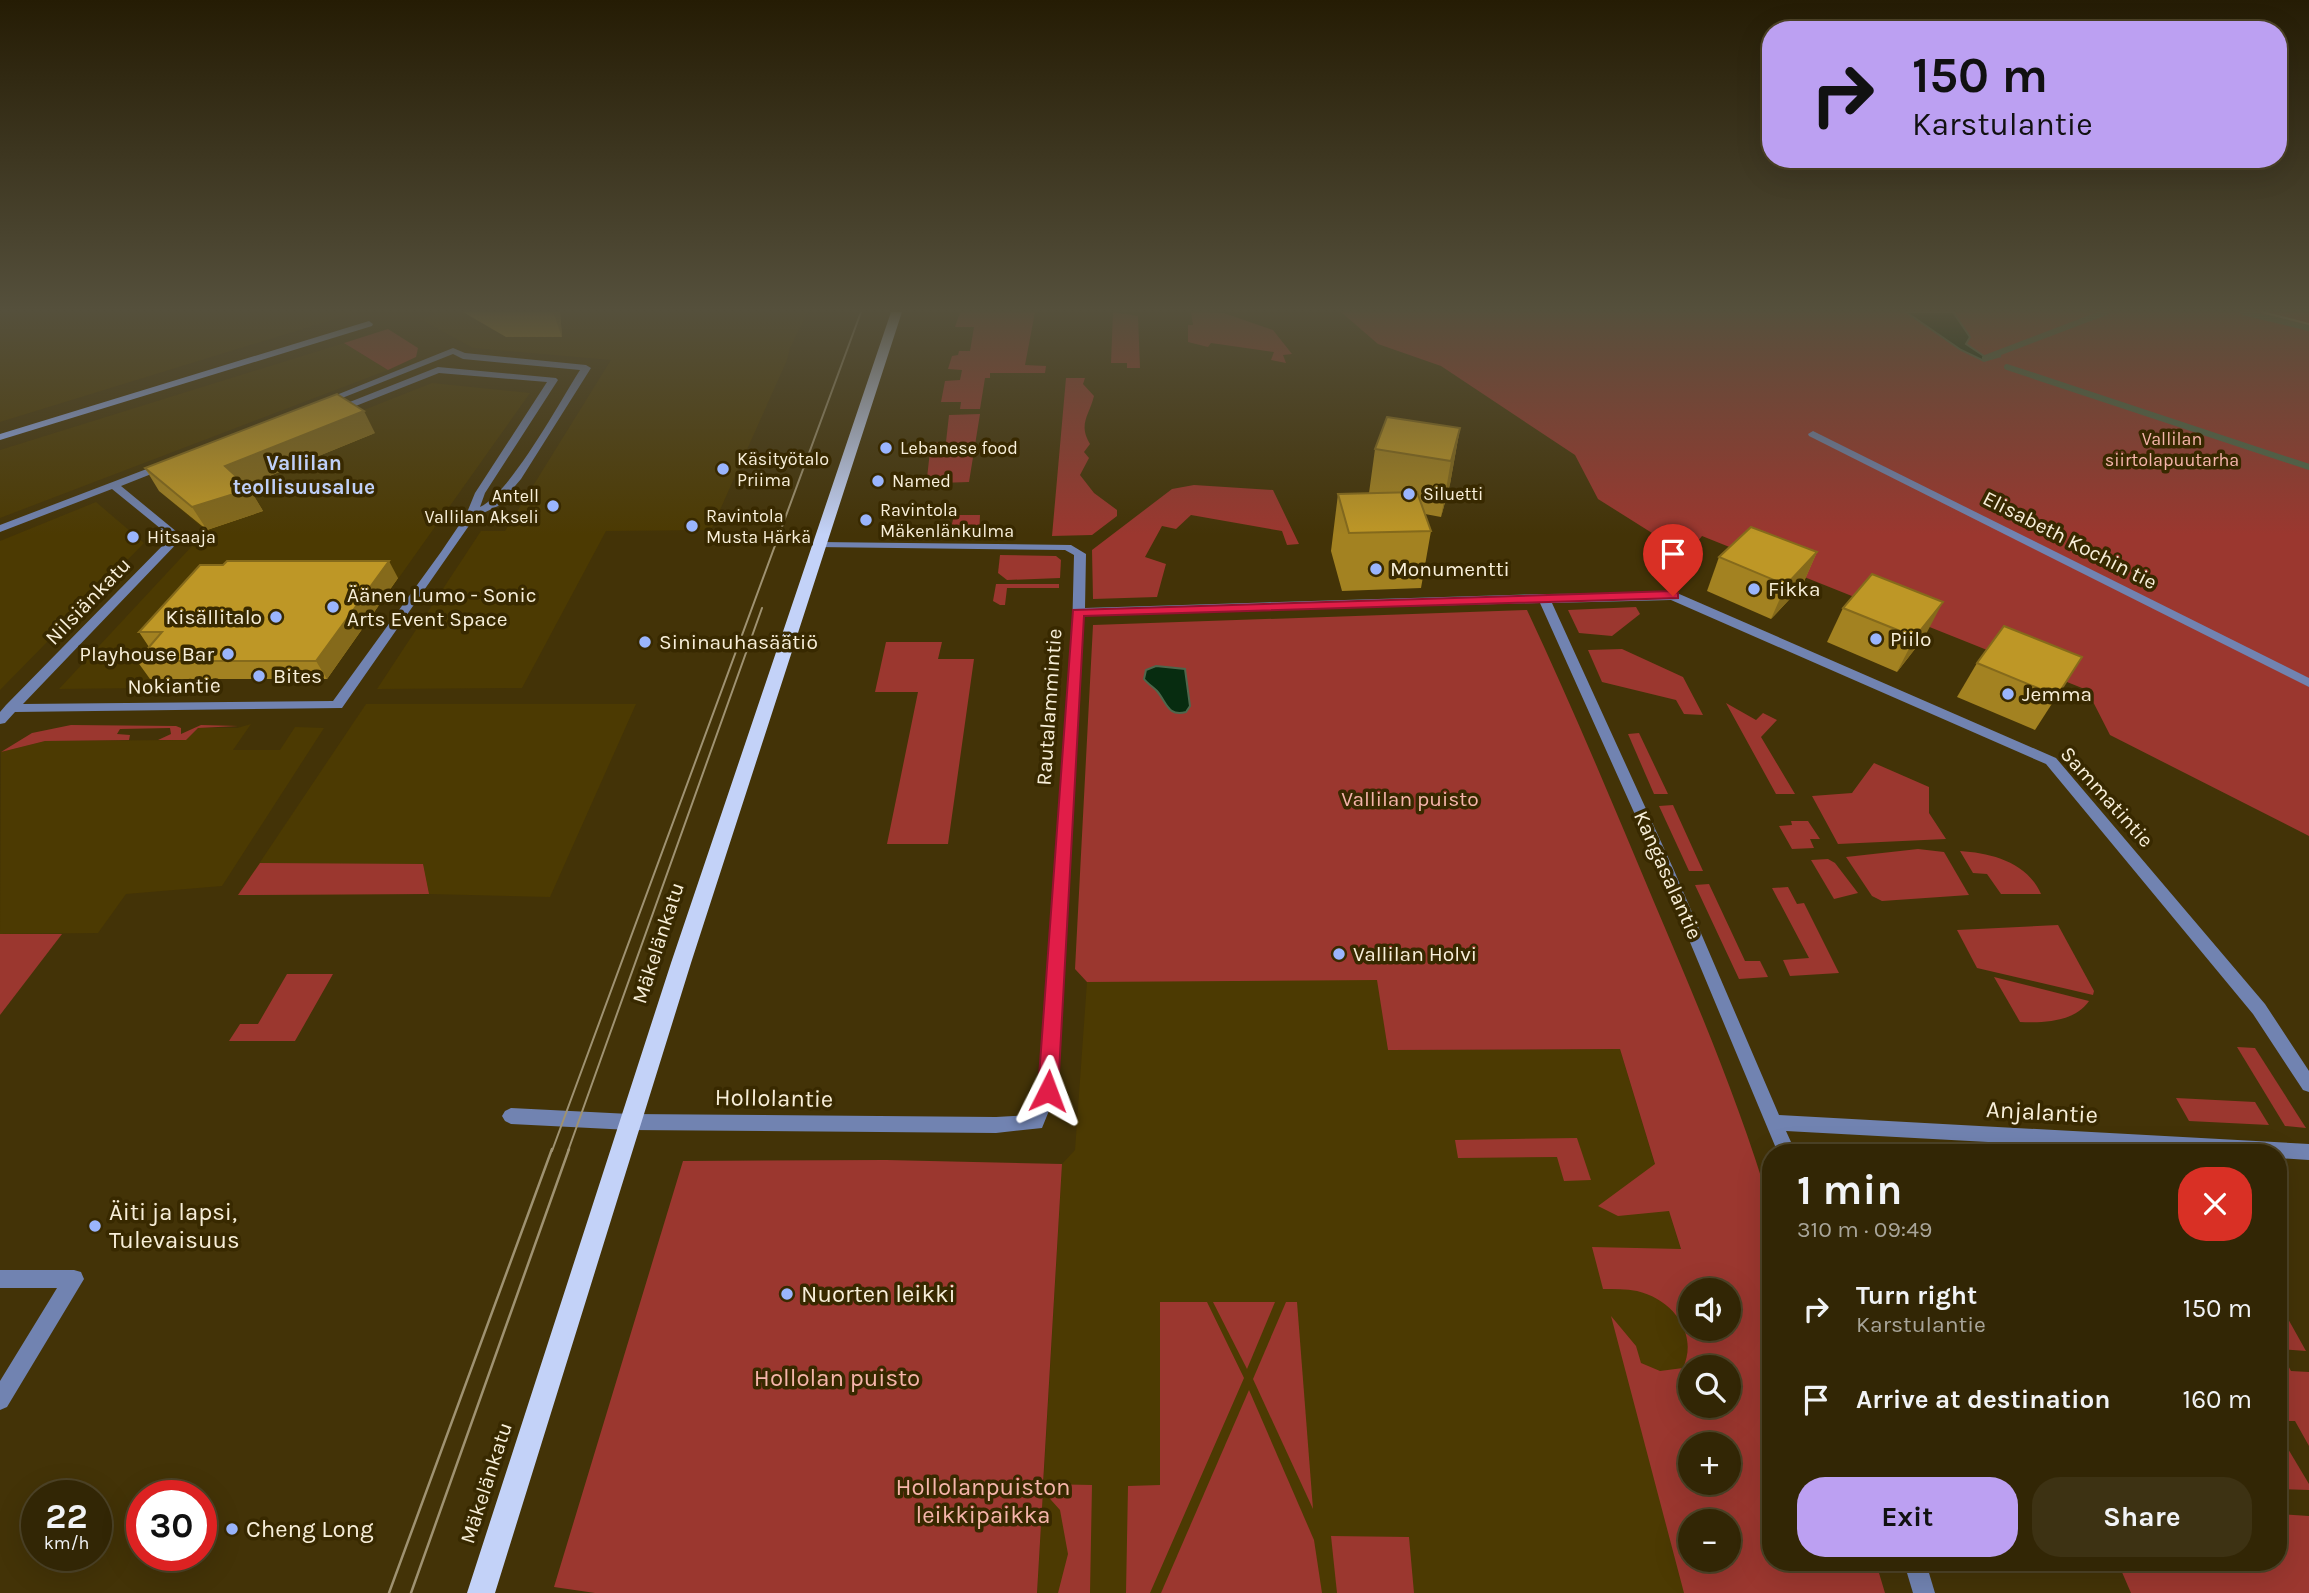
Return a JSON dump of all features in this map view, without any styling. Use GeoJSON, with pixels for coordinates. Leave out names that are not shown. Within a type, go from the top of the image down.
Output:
{"type":"FeatureCollection","features":[{"type":"Feature","properties":{"kind":"main road","name":"Mäkelänkatu"},"geometry":{"type":"LineString","coordinates":[[481,1593],[630,1122],[872,386]]}},
{"type":"Feature","properties":{"kind":"street"},"geometry":{"type":"LineString","coordinates":[[0,438],[167,386]]}},
{"type":"Feature","properties":{"kind":"street"},"geometry":{"type":"LineString","coordinates":[[313,406],[363,386]]}},
{"type":"Feature","properties":{"kind":"street"},"geometry":{"type":"LineString","coordinates":[[320,416],[396,386]]}},
{"type":"Feature","properties":{"kind":"street"},"geometry":{"type":"LineString","coordinates":[[471,515],[480,493],[549,386]]}},
{"type":"Feature","properties":{"kind":"street"},"geometry":{"type":"LineString","coordinates":[[471,515],[494,504],[517,477],[574,386]]}},
{"type":"Feature","properties":{"kind":"street","name":"Elisabeth Kochin tie"},"geometry":{"type":"LineString","coordinates":[[1813,433],[2309,682]]}},
{"type":"Feature","properties":{"kind":"street"},"geometry":{"type":"LineString","coordinates":[[0,530],[114,485],[152,481],[174,467]]}},
{"type":"Feature","properties":{"kind":"street","name":"Nilsiänkatu"},"geometry":{"type":"LineString","coordinates":[[0,720],[177,537],[114,485]]}},
{"type":"Feature","properties":{"kind":"street","name":"Nokiantie"},"geometry":{"type":"LineString","coordinates":[[11,708],[337,705],[471,515]]}},
{"type":"Feature","properties":{"kind":"street","name":"Rautalammintie"},"geometry":{"type":"LineString","coordinates":[[819,545],[1067,547],[1080,554],[1048,1091],[1035,1122]]}},
{"type":"Feature","properties":{"kind":"street","name":"Sammatintie"},"geometry":{"type":"LineString","coordinates":[[1544,598],[1673,596],[2051,761],[2259,1009],[2309,1085]]}},
{"type":"Feature","properties":{"kind":"street"},"geometry":{"type":"LineString","coordinates":[[1077,612],[1544,598]]}},
{"type":"Feature","properties":{"kind":"street","name":"Kangasalantie"},"geometry":{"type":"LineString","coordinates":[[1544,598],[1666,868],[1783,1144]]}},
{"type":"Feature","properties":{"kind":"street","name":"Hollolantie"},"geometry":{"type":"LineString","coordinates":[[511,1116],[630,1122],[996,1125],[1035,1122]]}},
{"type":"Feature","properties":{"kind":"street","name":"Anjalantie"},"geometry":{"type":"LineString","coordinates":[[1773,1122],[2166,1144]]}},
{"type":"Feature","properties":{"kind":"street","name":"Anjalantie"},"geometry":{"type":"LineString","coordinates":[[2287,1151],[2309,1152]]}},
{"type":"Feature","properties":{"kind":"street"},"geometry":{"type":"LineString","coordinates":[[0,1279],[74,1279],[0,1401]]}},
{"type":"Feature","properties":{"kind":"street"},"geometry":{"type":"LineString","coordinates":[[1917,1571],[1924,1593]]}},
{"type":"Feature","properties":{"kind":"shaded area"},"geometry":{"type":"Polygon","coordinates":[[[0,386],[116,386],[0,422],[0,386]]]}},
{"type":"Feature","properties":{"kind":"shaded area"},"geometry":{"type":"Polygon","coordinates":[[[205,386],[345,386],[0,518],[0,450],[205,386]]]}},
{"type":"Feature","properties":{"kind":"shaded area"},"geometry":{"type":"Polygon","coordinates":[[[424,386],[465,386],[530,393],[327,679],[150,679],[142,688],[59,689],[206,531],[159,491],[424,386]]]}},
{"type":"Feature","properties":{"kind":"shaded area"},"geometry":{"type":"Polygon","coordinates":[[[595,386],[775,386],[711,530],[606,531],[522,688],[377,689],[481,531],[505,531],[595,386]]]}},
{"type":"Feature","properties":{"kind":"shaded area"},"geometry":{"type":"Polygon","coordinates":[[[96,502],[144,543],[0,690],[0,541],[96,502]]]}},
{"type":"Feature","properties":{"kind":"shaded area"},"geometry":{"type":"Polygon","coordinates":[[[1156,666],[1185,669],[1190,706],[1186,712],[1175,713],[1168,708],[1157,691],[1144,679],[1146,670],[1156,666]]]}},
{"type":"Feature","properties":{"kind":"shaded area"},"geometry":{"type":"Polygon","coordinates":[[[366,704],[636,704],[550,897],[429,894],[238,895],[366,704]]]}},
{"type":"Feature","properties":{"kind":"shaded area"},"geometry":{"type":"Polygon","coordinates":[[[251,724],[233,750],[280,750],[295,727],[324,728],[222,886],[126,894],[98,933],[0,934],[1,752],[45,741],[186,740],[198,728],[237,728],[251,724]]]}},
{"type":"Feature","properties":{"kind":"shaded area"},"geometry":{"type":"Polygon","coordinates":[[[1378,980],[1388,1050],[1620,1049],[1689,1278],[1678,1278],[1678,1341],[1690,1341],[1690,1355],[1678,1355],[1678,1418],[1732,1418],[1736,1432],[1678,1432],[1678,1495],[1741,1495],[1741,1450],[1762,1529],[1762,1571],[1775,1571],[1787,1593],[1037,1593],[1062,1164],[1075,1150],[1087,982],[1378,980]]]}},
{"type":"Feature","properties":{"kind":"green space"},"geometry":{"type":"Polygon","coordinates":[[[944,386],[984,386],[980,409],[960,409],[961,402],[941,402],[944,386]]]}},
{"type":"Feature","properties":{"kind":"green space"},"geometry":{"type":"Polygon","coordinates":[[[1065,386],[1085,386],[1094,396],[1085,425],[1090,444],[1084,452],[1089,458],[1080,475],[1094,493],[1117,510],[1117,516],[1092,535],[1052,536],[1065,386]]]}},
{"type":"Feature","properties":{"kind":"green space","name":"Vallilan siirtolapuutarha"},"geometry":{"type":"Polygon","coordinates":[[[1472,386],[2309,386],[2309,836],[2110,735],[2087,690],[1702,536],[1687,555],[1598,499],[1575,455],[1472,386]]]}},
{"type":"Feature","properties":{"kind":"green space"},"geometry":{"type":"Polygon","coordinates":[[[980,414],[969,482],[939,483],[939,478],[927,478],[931,442],[946,442],[949,415],[980,414]]]}},
{"type":"Feature","properties":{"kind":"green space"},"geometry":{"type":"Polygon","coordinates":[[[1194,485],[1273,490],[1299,544],[1287,545],[1282,531],[1191,515],[1176,529],[1162,526],[1145,557],[1166,564],[1157,597],[1093,599],[1092,550],[1172,489],[1194,485]]]}},
{"type":"Feature","properties":{"kind":"green space"},"geometry":{"type":"Polygon","coordinates":[[[954,515],[980,515],[979,537],[949,537],[954,515]]]}},
{"type":"Feature","properties":{"kind":"green space"},"geometry":{"type":"Polygon","coordinates":[[[1000,555],[1056,556],[1061,560],[1060,578],[1007,580],[998,573],[1000,555]]]}},
{"type":"Feature","properties":{"kind":"green space"},"geometry":{"type":"Polygon","coordinates":[[[996,584],[1059,584],[1059,588],[1007,588],[1005,605],[1000,605],[993,601],[996,584]]]}},
{"type":"Feature","properties":{"kind":"green space"},"geometry":{"type":"Polygon","coordinates":[[[1636,607],[1640,614],[1612,636],[1579,633],[1568,610],[1636,607]]]}},
{"type":"Feature","properties":{"kind":"green space","name":"Vallilan puisto"},"geometry":{"type":"Polygon","coordinates":[[[1527,610],[1592,755],[1702,1016],[1732,1092],[1762,1181],[1762,1571],[1878,1571],[1885,1593],[1684,1593],[1678,1572],[1741,1572],[1741,1509],[1678,1509],[1678,1570],[1611,1316],[1636,1346],[1641,1363],[1660,1371],[1678,1369],[1678,1418],[1741,1418],[1741,1355],[1687,1355],[1687,1341],[1741,1341],[1741,1278],[1678,1278],[1678,1318],[1661,1301],[1650,1295],[1633,1290],[1603,1289],[1592,1247],[1681,1249],[1669,1211],[1618,1216],[1598,1206],[1655,1164],[1620,1049],[1388,1050],[1377,980],[1087,982],[1075,969],[1093,625],[1527,610]]]}},
{"type":"Feature","properties":{"kind":"green space"},"geometry":{"type":"Polygon","coordinates":[[[886,642],[942,642],[938,659],[974,659],[948,844],[887,844],[918,692],[875,692],[886,642]]]}},
{"type":"Feature","properties":{"kind":"green space"},"geometry":{"type":"Polygon","coordinates":[[[1622,649],[1683,677],[1703,715],[1684,714],[1676,700],[1602,682],[1588,650],[1622,649]]]}},
{"type":"Feature","properties":{"kind":"green space"},"geometry":{"type":"Polygon","coordinates":[[[1726,703],[1756,720],[1763,713],[1777,720],[1761,737],[1795,794],[1776,794],[1726,703]]]}},
{"type":"Feature","properties":{"kind":"green space"},"geometry":{"type":"Polygon","coordinates":[[[71,725],[176,726],[181,728],[181,734],[201,725],[238,726],[198,728],[186,740],[158,740],[171,734],[170,728],[120,729],[117,734],[130,735],[129,740],[45,741],[1,752],[32,733],[71,725]]]}},
{"type":"Feature","properties":{"kind":"green space"},"geometry":{"type":"Polygon","coordinates":[[[1639,733],[1668,794],[1654,794],[1628,734],[1639,733]]]}},
{"type":"Feature","properties":{"kind":"green space"},"geometry":{"type":"Polygon","coordinates":[[[1874,763],[1929,787],[1929,813],[1946,839],[1838,844],[1812,796],[1852,793],[1874,763]]]}},
{"type":"Feature","properties":{"kind":"green space"},"geometry":{"type":"Polygon","coordinates":[[[1673,805],[1703,871],[1689,871],[1659,806],[1673,805]]]}},
{"type":"Feature","properties":{"kind":"green space"},"geometry":{"type":"Polygon","coordinates":[[[1791,821],[1808,821],[1820,839],[1810,839],[1814,848],[1792,849],[1779,826],[1792,825],[1791,821]]]}},
{"type":"Feature","properties":{"kind":"green space"},"geometry":{"type":"Polygon","coordinates":[[[1918,849],[1944,852],[1969,895],[1882,901],[1872,896],[1846,857],[1918,849]]]}},
{"type":"Feature","properties":{"kind":"green space"},"geometry":{"type":"Polygon","coordinates":[[[1960,851],[2007,861],[2027,874],[2041,894],[2001,894],[1987,874],[1973,873],[1960,851]]]}},
{"type":"Feature","properties":{"kind":"green space"},"geometry":{"type":"Polygon","coordinates":[[[1828,859],[1835,863],[1858,893],[1834,899],[1811,860],[1828,859]]]}},
{"type":"Feature","properties":{"kind":"green space"},"geometry":{"type":"Polygon","coordinates":[[[260,863],[423,864],[429,894],[238,895],[260,863]]]}},
{"type":"Feature","properties":{"kind":"green space"},"geometry":{"type":"Polygon","coordinates":[[[1709,884],[1745,961],[1760,961],[1768,977],[1739,979],[1695,885],[1709,884]]]}},
{"type":"Feature","properties":{"kind":"green space"},"geometry":{"type":"Polygon","coordinates":[[[1788,887],[1797,904],[1804,903],[1839,973],[1790,976],[1783,960],[1809,958],[1772,888],[1788,887]]]}},
{"type":"Feature","properties":{"kind":"green space"},"geometry":{"type":"Polygon","coordinates":[[[2058,925],[2094,991],[2093,995],[1977,968],[1957,930],[2058,925]]]}},
{"type":"Feature","properties":{"kind":"green space"},"geometry":{"type":"Polygon","coordinates":[[[0,934],[62,934],[0,1015],[0,934]]]}},
{"type":"Feature","properties":{"kind":"green space"},"geometry":{"type":"Polygon","coordinates":[[[287,974],[333,974],[295,1041],[229,1041],[240,1024],[258,1024],[287,974]]]}},
{"type":"Feature","properties":{"kind":"green space"},"geometry":{"type":"Polygon","coordinates":[[[1994,977],[2089,1001],[2076,1013],[2058,1020],[2020,1022],[1994,977]]]}},
{"type":"Feature","properties":{"kind":"green space"},"geometry":{"type":"Polygon","coordinates":[[[2237,1047],[2255,1048],[2306,1128],[2285,1126],[2237,1047]]]}},
{"type":"Feature","properties":{"kind":"green space"},"geometry":{"type":"Polygon","coordinates":[[[2176,1098],[2255,1102],[2269,1125],[2189,1121],[2176,1098]]]}},
{"type":"Feature","properties":{"kind":"green space"},"geometry":{"type":"Polygon","coordinates":[[[1577,1138],[1591,1180],[1564,1181],[1557,1157],[1458,1158],[1455,1140],[1577,1138]]]}},
{"type":"Feature","properties":{"kind":"green space","name":"Hollolan puisto"},"geometry":{"type":"Polygon","coordinates":[[[886,1160],[1062,1164],[1043,1484],[1092,1485],[1090,1593],[1058,1593],[1068,1554],[1060,1510],[1043,1491],[1037,1593],[595,1593],[554,1587],[683,1161],[886,1160]]]}},
{"type":"Feature","properties":{"kind":"green space"},"geometry":{"type":"Polygon","coordinates":[[[1160,1302],[1207,1302],[1244,1378],[1150,1593],[1126,1593],[1128,1486],[1160,1485],[1160,1302]]]}},
{"type":"Feature","properties":{"kind":"green space"},"geometry":{"type":"Polygon","coordinates":[[[1213,1302],[1275,1302],[1247,1369],[1213,1302]]]}},
{"type":"Feature","properties":{"kind":"green space"},"geometry":{"type":"Polygon","coordinates":[[[1286,1302],[1297,1302],[1313,1509],[1253,1379],[1286,1302]]]}},
{"type":"Feature","properties":{"kind":"green space"},"geometry":{"type":"Polygon","coordinates":[[[2287,1317],[2306,1351],[2287,1350],[2287,1317]]]}},
{"type":"Feature","properties":{"kind":"green space"},"geometry":{"type":"Polygon","coordinates":[[[2287,1364],[2291,1371],[2309,1372],[2309,1446],[2295,1421],[2287,1421],[2287,1364]]]}},
{"type":"Feature","properties":{"kind":"green space"},"geometry":{"type":"Polygon","coordinates":[[[1249,1390],[1314,1540],[1322,1593],[1161,1593],[1249,1390]]]}},
{"type":"Feature","properties":{"kind":"green space"},"geometry":{"type":"Polygon","coordinates":[[[2287,1447],[2309,1484],[2309,1490],[2287,1489],[2287,1447]]]}},
{"type":"Feature","properties":{"kind":"green space"},"geometry":{"type":"Polygon","coordinates":[[[2287,1515],[2309,1516],[2309,1593],[2131,1593],[2121,1571],[2287,1571],[2287,1515]]]}},
{"type":"Feature","properties":{"kind":"green space"},"geometry":{"type":"Polygon","coordinates":[[[1331,1536],[1409,1537],[1414,1593],[1337,1593],[1331,1536]]]}},
{"type":"Feature","properties":{"kind":"building"},"geometry":{"type":"Polygon","coordinates":[[[337,394],[364,411],[225,466],[250,489],[192,507],[145,468],[337,394]]]}},
{"type":"Feature","properties":{"kind":"building"},"geometry":{"type":"Polygon","coordinates":[[[1387,417],[1460,428],[1451,461],[1375,449],[1387,417]]]}},
{"type":"Feature","properties":{"kind":"building"},"geometry":{"type":"Polygon","coordinates":[[[1417,492],[1431,531],[1349,533],[1338,494],[1417,492]]]}},
{"type":"Feature","properties":{"kind":"building"},"geometry":{"type":"Polygon","coordinates":[[[1751,527],[1817,552],[1786,585],[1719,557],[1751,527]]]}},
{"type":"Feature","properties":{"kind":"building","name":"Kisällitalo"},"geometry":{"type":"Polygon","coordinates":[[[227,561],[389,561],[316,661],[137,661],[162,632],[139,632],[200,565],[223,565],[227,561]]]}},
{"type":"Feature","properties":{"kind":"building"},"geometry":{"type":"Polygon","coordinates":[[[1872,574],[1943,602],[1915,637],[1843,608],[1872,574]]]}},
{"type":"Feature","properties":{"kind":"building"},"geometry":{"type":"Polygon","coordinates":[[[2004,626],[2082,657],[2057,696],[1977,663],[2004,626]]]}},
{"type":"Feature","properties":{"kind":"waterway"},"geometry":{"type":"LineString","coordinates":[[2065,386],[2309,467]]}},
{"type":"Feature","properties":{"kind":"tram line"},"geometry":{"type":"LineString","coordinates":[[552,1151],[834,386]]}},
{"type":"Feature","properties":{"kind":"tram line"},"geometry":{"type":"LineString","coordinates":[[568,1151],[762,608]]}},
{"type":"Feature","properties":{"kind":"tram line"},"geometry":{"type":"LineString","coordinates":[[389,1593],[552,1149]]}},
{"type":"Feature","properties":{"kind":"tram line"},"geometry":{"type":"LineString","coordinates":[[411,1593],[569,1149]]}},
{"type":"Feature","properties":{"kind":"place","name":"Lebanese food"},"geometry":{"type":"Point","coordinates":[886,448]}},
{"type":"Feature","properties":{"kind":"place","name":"Käsityötalo Priima"},"geometry":{"type":"Point","coordinates":[723,469]}},
{"type":"Feature","properties":{"kind":"place","name":"Named"},"geometry":{"type":"Point","coordinates":[878,481]}},
{"type":"Feature","properties":{"kind":"place","name":"Siluetti"},"geometry":{"type":"Point","coordinates":[1409,494]}},
{"type":"Feature","properties":{"kind":"place","name":"Antell Vallilan Akseli"},"geometry":{"type":"Point","coordinates":[553,506]}},
{"type":"Feature","properties":{"kind":"place","name":"Ravintola Mäkenlänkulma"},"geometry":{"type":"Point","coordinates":[866,520]}},
{"type":"Feature","properties":{"kind":"place","name":"Ravintola Musta Härkä"},"geometry":{"type":"Point","coordinates":[692,526]}},
{"type":"Feature","properties":{"kind":"place","name":"Hitsaaja"},"geometry":{"type":"Point","coordinates":[133,537]}},
{"type":"Feature","properties":{"kind":"place","name":"Monumentti"},"geometry":{"type":"Point","coordinates":[1376,569]}},
{"type":"Feature","properties":{"kind":"place","name":"Fikka"},"geometry":{"type":"Point","coordinates":[1754,589]}},
{"type":"Feature","properties":{"kind":"place","name":"Äänen Lumo - Sonic Arts Event Space"},"geometry":{"type":"Point","coordinates":[333,607]}},
{"type":"Feature","properties":{"kind":"place","name":"Kisällitalo"},"geometry":{"type":"Point","coordinates":[276,617]}},
{"type":"Feature","properties":{"kind":"place","name":"Piilo"},"geometry":{"type":"Point","coordinates":[1876,639]}},
{"type":"Feature","properties":{"kind":"place","name":"Sininauhasäätiö"},"geometry":{"type":"Point","coordinates":[645,642]}},
{"type":"Feature","properties":{"kind":"place","name":"Playhouse Bar"},"geometry":{"type":"Point","coordinates":[228,654]}},
{"type":"Feature","properties":{"kind":"place","name":"Bites"},"geometry":{"type":"Point","coordinates":[259,676]}},
{"type":"Feature","properties":{"kind":"place","name":"Jemma"},"geometry":{"type":"Point","coordinates":[2008,694]}},
{"type":"Feature","properties":{"kind":"place","name":"Vallilan Holvi"},"geometry":{"type":"Point","coordinates":[1339,954]}},
{"type":"Feature","properties":{"kind":"place","name":"Äiti ja lapsi, Tulevaisuus"},"geometry":{"type":"Point","coordinates":[95,1226]}},
{"type":"Feature","properties":{"kind":"place","name":"Nuorten leikki"},"geometry":{"type":"Point","coordinates":[787,1294]}},
{"type":"Feature","properties":{"kind":"place","name":"Cheng Long"},"geometry":{"type":"Point","coordinates":[232,1529]}},
{"type":"Feature","properties":{"kind":"district","name":"Vallilan teollisuusalue"},"geometry":{"type":"Point","coordinates":[304,475]}},
{"type":"Feature","properties":{"kind":"route"},"geometry":{"type":"LineString","coordinates":[[1048,1091],[1078,634],[1077,612],[1508,598],[1673,596]]}},
{"type":"Feature","properties":{"kind":"park label","name":"Hollolanpuiston leikkipaikka"},"geometry":{"type":"Point","coordinates":[983,1501]}}]}
